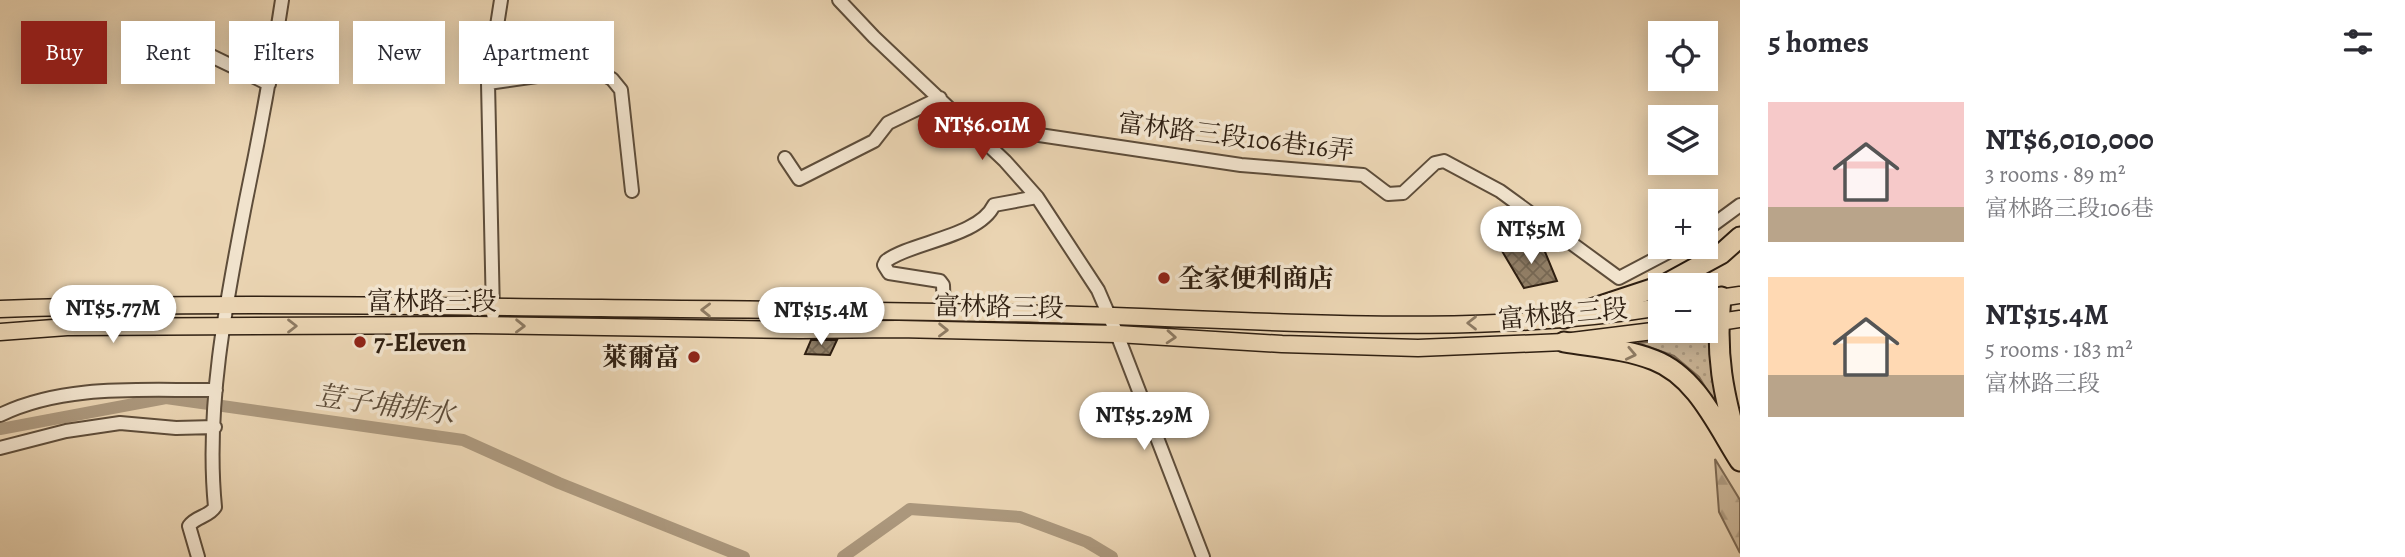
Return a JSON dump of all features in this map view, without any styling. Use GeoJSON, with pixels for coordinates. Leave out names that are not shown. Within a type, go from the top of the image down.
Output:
{"type":"FeatureCollection","features":[{"type":"Feature","properties":{"kind":"highway"},"geometry":{"type":"LineString","coordinates":[[1686,273],[1721,254],[1740,237]]}},
{"type":"Feature","properties":{"kind":"highway"},"geometry":{"type":"LineString","coordinates":[[1564,318],[1648,291]]}},
{"type":"Feature","properties":{"kind":"highway"},"geometry":{"type":"LineString","coordinates":[[1564,342],[1637,354],[1657,361],[1676,373],[1697,393],[1740,461]]}},
{"type":"Feature","properties":{"kind":"highway"},"geometry":{"type":"LineString","coordinates":[[1715,343],[1725,400],[1740,452]]}},
{"type":"Feature","properties":{"kind":"main road","name":"富林路三段"},"geometry":{"type":"LineString","coordinates":[[0,309],[226,305],[897,310],[1109,315],[1297,325],[1492,323],[1648,309]]}},
{"type":"Feature","properties":{"kind":"main road"},"geometry":{"type":"LineString","coordinates":[[1718,323],[1740,320]]}},
{"type":"Feature","properties":{"kind":"main road","name":"富林路三段"},"geometry":{"type":"LineString","coordinates":[[0,332],[67,327],[898,329],[1117,334],[1282,344],[1418,348],[1564,342],[1648,332]]}},
{"type":"Feature","properties":{"kind":"street"},"geometry":{"type":"LineString","coordinates":[[279,21],[282,0]]}},
{"type":"Feature","properties":{"kind":"street"},"geometry":{"type":"LineString","coordinates":[[498,21],[501,0]]}},
{"type":"Feature","properties":{"kind":"street"},"geometry":{"type":"LineString","coordinates":[[839,0],[874,37],[1005,161],[1037,197],[1098,290],[1203,557]]}},
{"type":"Feature","properties":{"kind":"street"},"geometry":{"type":"LineString","coordinates":[[614,81],[621,90],[632,191]]}},
{"type":"Feature","properties":{"kind":"street"},"geometry":{"type":"LineString","coordinates":[[198,557],[188,526],[193,520],[212,512],[215,506],[212,477],[216,390],[226,305],[269,84]]}},
{"type":"Feature","properties":{"kind":"street"},"geometry":{"type":"LineString","coordinates":[[488,84],[494,307],[492,326]]}},
{"type":"Feature","properties":{"kind":"street"},"geometry":{"type":"LineString","coordinates":[[785,158],[799,178],[874,141],[888,123],[940,98]]}},
{"type":"Feature","properties":{"kind":"street","name":"富林路三段106巷16弄"},"geometry":{"type":"LineString","coordinates":[[980,136],[1019,132],[1241,165],[1363,175],[1388,194],[1403,193],[1435,163],[1444,162],[1500,191],[1619,278],[1655,259]]}},
{"type":"Feature","properties":{"kind":"street"},"geometry":{"type":"LineString","coordinates":[[944,311],[943,285],[940,281],[889,273],[884,265],[888,258],[956,234],[990,213],[994,205],[1037,197]]}},
{"type":"Feature","properties":{"kind":"street"},"geometry":{"type":"LineString","coordinates":[[1718,221],[1740,205]]}},
{"type":"Feature","properties":{"kind":"street"},"geometry":{"type":"LineString","coordinates":[[897,310],[898,329]]}},
{"type":"Feature","properties":{"kind":"street"},"geometry":{"type":"LineString","coordinates":[[800,330],[802,311]]}},
{"type":"Feature","properties":{"kind":"street"},"geometry":{"type":"LineString","coordinates":[[0,415],[15,407],[78,393],[216,390]]}},
{"type":"Feature","properties":{"kind":"street"},"geometry":{"type":"LineString","coordinates":[[0,448],[66,431],[120,423],[176,428],[215,421]]}},
{"type":"Feature","properties":{"kind":"green space"},"geometry":{"type":"Polygon","coordinates":[[[1638,343],[1710,343],[1720,411],[1699,377],[1674,356],[1638,343]]]}},
{"type":"Feature","properties":{"kind":"green space"},"geometry":{"type":"Polygon","coordinates":[[[1715,459],[1740,500],[1740,553],[1719,512],[1715,459]]]}},
{"type":"Feature","properties":{"kind":"building"},"geometry":{"type":"Polygon","coordinates":[[[1543,247],[1557,281],[1524,288],[1502,251],[1543,247]]]}},
{"type":"Feature","properties":{"kind":"building"},"geometry":{"type":"Polygon","coordinates":[[[811,340],[837,340],[830,355],[805,354],[811,340]]]}},
{"type":"Feature","properties":{"kind":"waterway","name":"荳子埔排水"},"geometry":{"type":"LineString","coordinates":[[0,429],[166,398],[463,440],[559,483],[744,557]]}},
{"type":"Feature","properties":{"kind":"waterway","name":"荳子埔排水"},"geometry":{"type":"LineString","coordinates":[[843,557],[910,509],[1020,517],[1087,542],[1112,557]]}},
{"type":"Feature","properties":{"kind":"place","name":"全家便利商店"},"geometry":{"type":"Point","coordinates":[1164,278]}},
{"type":"Feature","properties":{"kind":"place","name":"7-Eleven"},"geometry":{"type":"Point","coordinates":[360,342]}},
{"type":"Feature","properties":{"kind":"place","name":"萊爾富"},"geometry":{"type":"Point","coordinates":[694,357]}}]}
